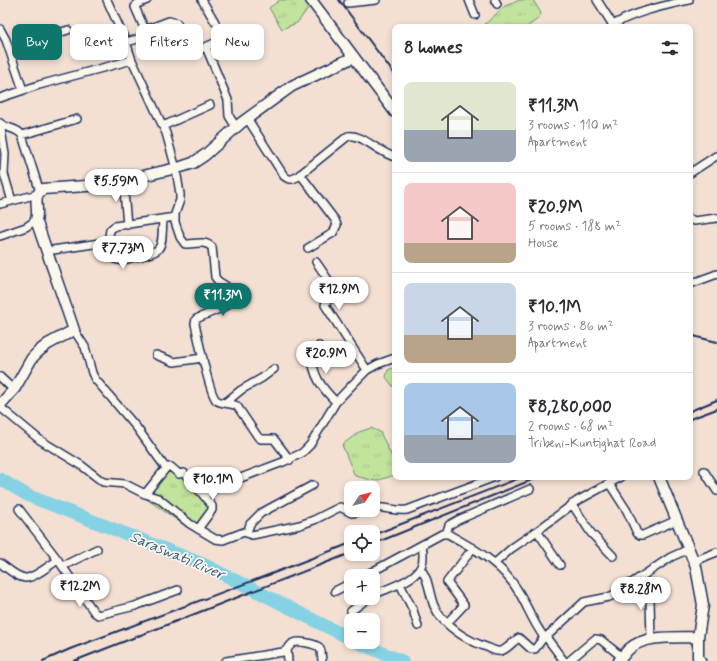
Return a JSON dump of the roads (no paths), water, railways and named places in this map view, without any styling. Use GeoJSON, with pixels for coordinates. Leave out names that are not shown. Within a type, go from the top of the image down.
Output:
{"type":"FeatureCollection","features":[{"type":"Feature","properties":{"kind":"street"},"geometry":{"type":"LineString","coordinates":[[107,0],[118,24]]}},
{"type":"Feature","properties":{"kind":"street"},"geometry":{"type":"LineString","coordinates":[[142,24],[134,7],[137,4],[147,0]]}},
{"type":"Feature","properties":{"kind":"street"},"geometry":{"type":"LineString","coordinates":[[202,0],[215,22]]}},
{"type":"Feature","properties":{"kind":"street"},"geometry":{"type":"LineString","coordinates":[[311,0],[392,108]]}},
{"type":"Feature","properties":{"kind":"street"},"geometry":{"type":"LineString","coordinates":[[348,3],[376,0]]}},
{"type":"Feature","properties":{"kind":"street"},"geometry":{"type":"LineString","coordinates":[[469,0],[475,15]]}},
{"type":"Feature","properties":{"kind":"street"},"geometry":{"type":"LineString","coordinates":[[597,0],[611,24]]}},
{"type":"Feature","properties":{"kind":"street"},"geometry":{"type":"LineString","coordinates":[[614,24],[646,11],[689,0]]}},
{"type":"Feature","properties":{"kind":"street"},"geometry":{"type":"LineString","coordinates":[[163,24],[174,21],[178,24]]}},
{"type":"Feature","properties":{"kind":"street"},"geometry":{"type":"LineString","coordinates":[[0,29],[11,53],[23,90]]}},
{"type":"Feature","properties":{"kind":"street"},"geometry":{"type":"LineString","coordinates":[[11,53],[30,42],[68,30]]}},
{"type":"Feature","properties":{"kind":"street"},"geometry":{"type":"LineString","coordinates":[[203,48],[211,45]]}},
{"type":"Feature","properties":{"kind":"street"},"geometry":{"type":"LineString","coordinates":[[206,47],[228,100],[228,113],[236,127]]}},
{"type":"Feature","properties":{"kind":"street"},"geometry":{"type":"LineString","coordinates":[[128,48],[132,60],[163,126],[176,168],[180,200],[175,222],[182,242],[185,244],[204,242],[212,246],[215,277],[226,286],[228,291],[229,299],[226,306],[196,319],[195,324],[214,396],[218,401],[234,404],[239,408],[258,437],[262,439],[274,439],[290,460]]}},
{"type":"Feature","properties":{"kind":"street"},"geometry":{"type":"LineString","coordinates":[[166,468],[137,428],[95,379],[92,373],[85,347],[74,330],[36,220],[36,197],[44,189],[100,185],[176,168],[193,162],[205,155],[247,118],[292,86],[354,57]]}},
{"type":"Feature","properties":{"kind":"street"},"geometry":{"type":"LineString","coordinates":[[0,98],[23,90],[132,60]]}},
{"type":"Feature","properties":{"kind":"street"},"geometry":{"type":"LineString","coordinates":[[163,126],[210,105]]}},
{"type":"Feature","properties":{"kind":"street"},"geometry":{"type":"LineString","coordinates":[[247,118],[284,176],[288,179],[292,179],[300,174],[343,138],[353,135],[392,156]]}},
{"type":"Feature","properties":{"kind":"street"},"geometry":{"type":"LineString","coordinates":[[22,135],[77,119]]}},
{"type":"Feature","properties":{"kind":"street"},"geometry":{"type":"LineString","coordinates":[[0,123],[3,126],[17,130],[22,135],[39,193]]}},
{"type":"Feature","properties":{"kind":"street"},"geometry":{"type":"LineString","coordinates":[[0,123],[4,174],[12,201]]}},
{"type":"Feature","properties":{"kind":"street"},"geometry":{"type":"LineString","coordinates":[[693,171],[716,156]]}},
{"type":"Feature","properties":{"kind":"street"},"geometry":{"type":"LineString","coordinates":[[300,174],[337,224],[333,233],[308,248]]}},
{"type":"Feature","properties":{"kind":"street"},"geometry":{"type":"LineString","coordinates":[[123,180],[127,225]]}},
{"type":"Feature","properties":{"kind":"street"},"geometry":{"type":"LineString","coordinates":[[0,204],[39,193]]}},
{"type":"Feature","properties":{"kind":"street"},"geometry":{"type":"LineString","coordinates":[[46,251],[98,243],[102,244],[108,242],[109,233],[112,228],[175,217]]}},
{"type":"Feature","properties":{"kind":"street"},"geometry":{"type":"LineString","coordinates":[[693,220],[717,218]]}},
{"type":"Feature","properties":{"kind":"street"},"geometry":{"type":"LineString","coordinates":[[102,244],[112,257],[120,260],[154,252],[159,249],[161,243],[163,219]]}},
{"type":"Feature","properties":{"kind":"street"},"geometry":{"type":"LineString","coordinates":[[0,236],[26,227],[36,220]]}},
{"type":"Feature","properties":{"kind":"street"},"geometry":{"type":"LineString","coordinates":[[316,262],[336,290],[335,294],[325,302],[325,305],[367,370]]}},
{"type":"Feature","properties":{"kind":"street"},"geometry":{"type":"LineString","coordinates":[[693,283],[717,274]]}},
{"type":"Feature","properties":{"kind":"street"},"geometry":{"type":"LineString","coordinates":[[74,330],[48,344],[32,358],[14,390],[0,406],[40,440],[81,465],[103,482],[125,484],[145,494],[158,498],[198,529],[215,539],[220,540],[242,532],[252,535],[300,525],[340,507],[344,509]]}},
{"type":"Feature","properties":{"kind":"street"},"geometry":{"type":"LineString","coordinates":[[319,346],[312,355],[315,376],[325,391],[336,402]]}},
{"type":"Feature","properties":{"kind":"street"},"geometry":{"type":"LineString","coordinates":[[156,355],[174,362],[203,358]]}},
{"type":"Feature","properties":{"kind":"street"},"geometry":{"type":"LineString","coordinates":[[204,496],[222,485],[290,460],[307,449],[336,402],[367,370],[392,359]]}},
{"type":"Feature","properties":{"kind":"street"},"geometry":{"type":"LineString","coordinates":[[225,402],[274,369]]}},
{"type":"Feature","properties":{"kind":"street"},"geometry":{"type":"LineString","coordinates":[[0,377],[14,390]]}},
{"type":"Feature","properties":{"kind":"street"},"geometry":{"type":"LineString","coordinates":[[145,494],[166,468],[171,467],[179,474],[184,473],[213,508],[198,529]]}},
{"type":"Feature","properties":{"kind":"street"},"geometry":{"type":"LineString","coordinates":[[704,471],[717,491]]}},
{"type":"Feature","properties":{"kind":"street"},"geometry":{"type":"LineString","coordinates":[[380,508],[407,510],[487,480]]}},
{"type":"Feature","properties":{"kind":"street"},"geometry":{"type":"LineString","coordinates":[[495,563],[512,548],[572,504],[614,480]]}},
{"type":"Feature","properties":{"kind":"street"},"geometry":{"type":"LineString","coordinates":[[660,480],[696,567],[703,605],[698,637],[698,657],[700,661]]}},
{"type":"Feature","properties":{"kind":"street"},"geometry":{"type":"LineString","coordinates":[[609,483],[627,511],[637,533],[640,535],[677,520]]}},
{"type":"Feature","properties":{"kind":"street"},"geometry":{"type":"LineString","coordinates":[[247,533],[250,524],[261,513],[313,485]]}},
{"type":"Feature","properties":{"kind":"street"},"geometry":{"type":"LineString","coordinates":[[377,569],[446,534],[449,525],[458,520],[530,489]]}},
{"type":"Feature","properties":{"kind":"street"},"geometry":{"type":"LineString","coordinates":[[572,504],[591,533],[613,556]]}},
{"type":"Feature","properties":{"kind":"street"},"geometry":{"type":"LineString","coordinates":[[19,509],[63,566],[94,612],[98,615],[139,605],[178,590]]}},
{"type":"Feature","properties":{"kind":"street"},"geometry":{"type":"LineString","coordinates":[[537,531],[560,565]]}},
{"type":"Feature","properties":{"kind":"street"},"geometry":{"type":"LineString","coordinates":[[446,534],[473,548],[495,563],[510,579],[520,592],[545,637],[564,661]]}},
{"type":"Feature","properties":{"kind":"street"},"geometry":{"type":"LineString","coordinates":[[380,592],[400,584],[420,568],[423,562],[422,545]]}},
{"type":"Feature","properties":{"kind":"street"},"geometry":{"type":"LineString","coordinates":[[447,623],[464,605],[448,582],[473,548]]}},
{"type":"Feature","properties":{"kind":"street"},"geometry":{"type":"LineString","coordinates":[[63,566],[97,549]]}},
{"type":"Feature","properties":{"kind":"street"},"geometry":{"type":"LineString","coordinates":[[420,568],[424,574],[436,608],[447,623],[470,641],[498,651],[504,650],[519,638],[533,650],[579,606],[588,601],[609,597],[638,580],[671,557],[689,550]]}},
{"type":"Feature","properties":{"kind":"street"},"geometry":{"type":"LineString","coordinates":[[694,561],[717,552]]}},
{"type":"Feature","properties":{"kind":"street"},"geometry":{"type":"LineString","coordinates":[[0,563],[19,576],[25,578],[32,577],[58,560]]}},
{"type":"Feature","properties":{"kind":"street"},"geometry":{"type":"LineString","coordinates":[[638,580],[650,600],[651,639]]}},
{"type":"Feature","properties":{"kind":"street"},"geometry":{"type":"LineString","coordinates":[[400,584],[413,610],[418,626]]}},
{"type":"Feature","properties":{"kind":"street"},"geometry":{"type":"LineString","coordinates":[[335,591],[344,586]]}},
{"type":"Feature","properties":{"kind":"street"},"geometry":{"type":"LineString","coordinates":[[351,611],[359,605]]}},
{"type":"Feature","properties":{"kind":"street"},"geometry":{"type":"LineString","coordinates":[[569,661],[595,639],[601,640],[621,659],[630,648],[642,641],[651,639],[698,637]]}},
{"type":"Feature","properties":{"kind":"street"},"geometry":{"type":"LineString","coordinates":[[226,661],[283,652],[292,644],[297,642],[317,646],[321,651],[322,661]]}},
{"type":"Feature","properties":{"kind":"street"},"geometry":{"type":"LineString","coordinates":[[287,649],[288,661]]}},
{"type":"Feature","properties":{"kind":"waterway","name":"Saraswati River"},"geometry":{"type":"LineString","coordinates":[[0,479],[29,496],[203,564],[344,635]]}},
{"type":"Feature","properties":{"kind":"waterway","name":"Saraswati River"},"geometry":{"type":"LineString","coordinates":[[373,649],[402,661]]}},
{"type":"Feature","properties":{"kind":"railway"},"geometry":{"type":"LineString","coordinates":[[339,0],[392,71]]}},
{"type":"Feature","properties":{"kind":"railway"},"geometry":{"type":"LineString","coordinates":[[693,335],[717,342]]}},
{"type":"Feature","properties":{"kind":"railway"},"geometry":{"type":"LineString","coordinates":[[693,410],[717,400]]}},
{"type":"Feature","properties":{"kind":"railway"},"geometry":{"type":"LineString","coordinates":[[693,418],[717,409]]}},
{"type":"Feature","properties":{"kind":"railway"},"geometry":{"type":"LineString","coordinates":[[380,532],[514,480]]}},
{"type":"Feature","properties":{"kind":"railway"},"geometry":{"type":"LineString","coordinates":[[380,541],[532,480]]}},
{"type":"Feature","properties":{"kind":"railway"},"geometry":{"type":"LineString","coordinates":[[43,661],[70,649],[344,546]]}},
{"type":"Feature","properties":{"kind":"railway"},"geometry":{"type":"LineString","coordinates":[[74,661],[344,556]]}}]}
